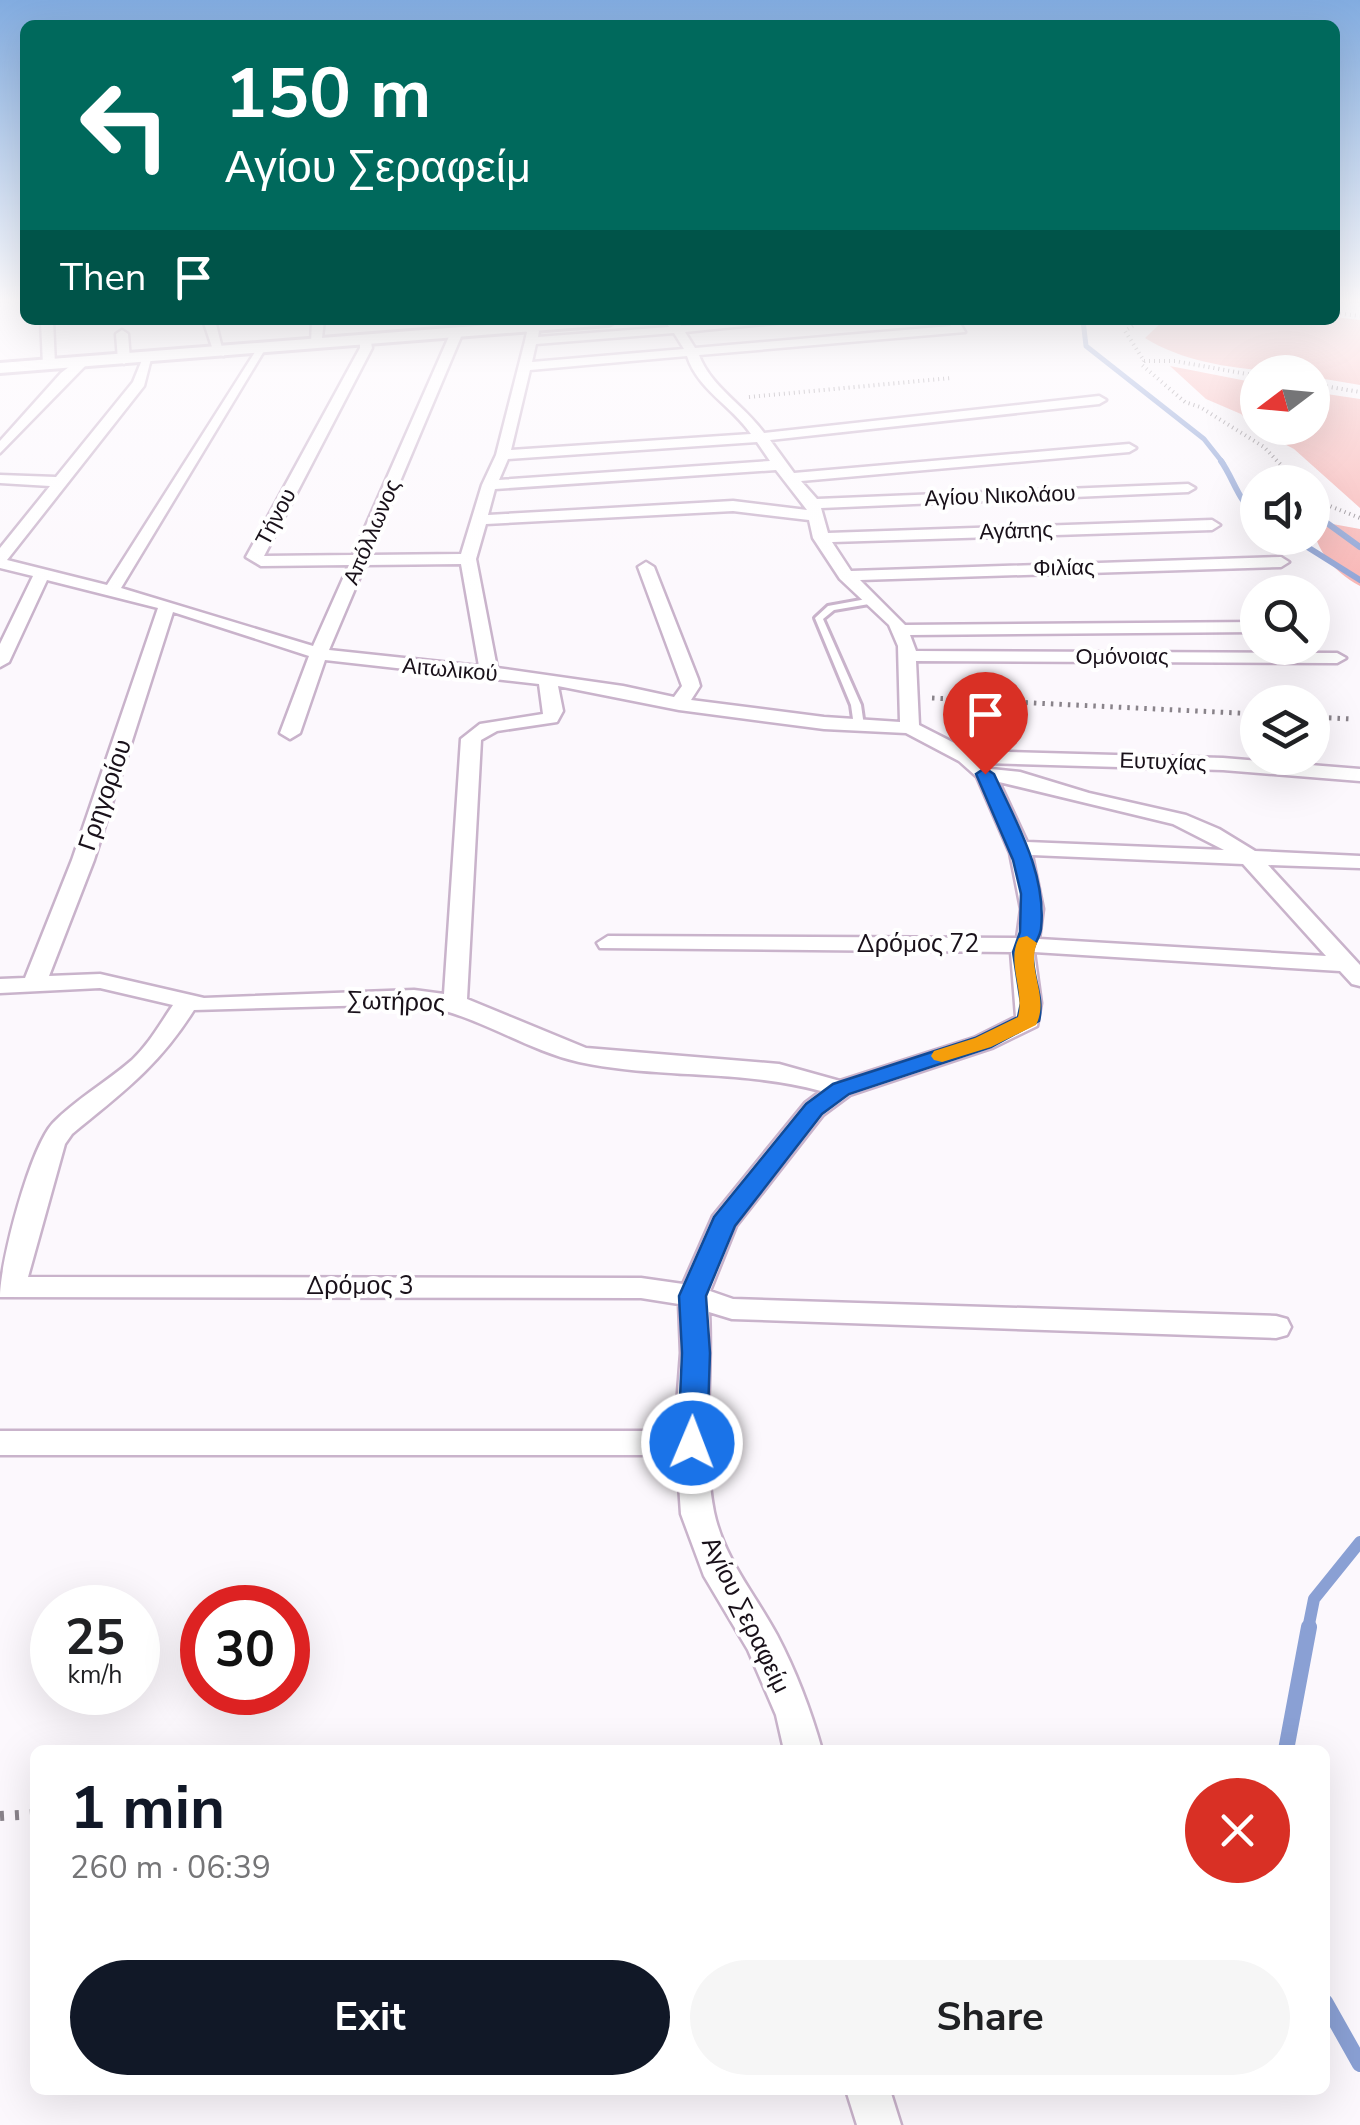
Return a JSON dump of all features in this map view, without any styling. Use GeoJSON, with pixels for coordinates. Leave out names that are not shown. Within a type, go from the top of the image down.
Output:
{"type":"FeatureCollection","features":[{"type":"Feature","properties":{"kind":"street"},"geometry":{"type":"LineString","coordinates":[[0,449],[43,401]]}},
{"type":"Feature","properties":{"kind":"street"},"geometry":{"type":"LineString","coordinates":[[0,560],[125,401]]}},
{"type":"Feature","properties":{"kind":"street"},"geometry":{"type":"LineString","coordinates":[[112,590],[230,401]]}},
{"type":"Feature","properties":{"kind":"street","name":"Τήνου"},"geometry":{"type":"LineString","coordinates":[[338,401],[254,557],[260,561],[468,559]]}},
{"type":"Feature","properties":{"kind":"street","name":"Απόλλωνος"},"geometry":{"type":"LineString","coordinates":[[290,732],[428,401]]}},
{"type":"Feature","properties":{"kind":"street"},"geometry":{"type":"LineString","coordinates":[[489,674],[468,559],[489,485],[504,455],[515,401]]}},
{"type":"Feature","properties":{"kind":"street"},"geometry":{"type":"LineString","coordinates":[[730,401],[762,436],[814,510],[821,538],[846,576],[899,630],[908,656],[910,728],[976,765],[1084,798],[1179,819],[1212,833],[1248,856],[1354,972]]}},
{"type":"Feature","properties":{"kind":"street"},"geometry":{"type":"LineString","coordinates":[[504,455],[762,436],[1088,401]]}},
{"type":"Feature","properties":{"kind":"street"},"geometry":{"type":"LineString","coordinates":[[489,485],[786,471],[1129,448]]}},
{"type":"Feature","properties":{"kind":"street"},"geometry":{"type":"LineString","coordinates":[[0,479],[60,482]]}},
{"type":"Feature","properties":{"kind":"street","name":"Αγίου Νικολάου"},"geometry":{"type":"LineString","coordinates":[[479,520],[733,506],[814,510],[1188,488]]}},
{"type":"Feature","properties":{"kind":"street","name":"Αγάπης"},"geometry":{"type":"LineString","coordinates":[[821,538],[1212,525]]}},
{"type":"Feature","properties":{"kind":"street","name":"Αιτωλικού"},"geometry":{"type":"LineString","coordinates":[[0,560],[167,604],[320,654],[547,680],[679,704],[858,726],[910,728]]}},
{"type":"Feature","properties":{"kind":"street","name":"Φιλίας"},"geometry":{"type":"LineString","coordinates":[[846,576],[1281,562]]}},
{"type":"Feature","properties":{"kind":"street"},"geometry":{"type":"LineString","coordinates":[[646,568],[689,678],[690,686],[679,704]]}},
{"type":"Feature","properties":{"kind":"street"},"geometry":{"type":"LineString","coordinates":[[0,662],[42,574]]}},
{"type":"Feature","properties":{"kind":"street","name":"Γρηγορίου"},"geometry":{"type":"LineString","coordinates":[[35,983],[83,860],[167,604]]}},
{"type":"Feature","properties":{"kind":"street"},"geometry":{"type":"LineString","coordinates":[[899,630],[1240,627]]}},
{"type":"Feature","properties":{"kind":"street","name":"Ομόνοιας"},"geometry":{"type":"LineString","coordinates":[[908,656],[1337,658]]}},
{"type":"Feature","properties":{"kind":"street"},"geometry":{"type":"LineString","coordinates":[[456,1004],[470,739],[488,728],[538,723],[550,718],[554,711],[547,680]]}},
{"type":"Feature","properties":{"kind":"street","name":"Ευτυχίας"},"geometry":{"type":"LineString","coordinates":[[976,765],[1223,764],[1360,775]]}},
{"type":"Feature","properties":{"kind":"street","name":"Αγίου Σεραφείμ"},"geometry":{"type":"LineString","coordinates":[[802,1745],[794,1716],[763,1643],[722,1576],[698,1514],[692,1443],[696,1353],[705,1301],[723,1223],[814,1109],[841,1089],[983,1042],[1028,1021],[1032,1003],[1023,952],[1030,932],[1031,894],[1002,805],[976,765]]}},
{"type":"Feature","properties":{"kind":"street"},"geometry":{"type":"LineString","coordinates":[[1016,848],[1360,862]]}},
{"type":"Feature","properties":{"kind":"street","name":"Δρόμος 72"},"geometry":{"type":"LineString","coordinates":[[608,942],[1026,945],[1354,972]]}},
{"type":"Feature","properties":{"kind":"street","name":"Σωτήρος"},"geometry":{"type":"LineString","coordinates":[[0,986],[100,981],[204,1004],[414,998],[456,1004],[582,1055],[779,1072],[841,1089]]}},
{"type":"Feature","properties":{"kind":"street"},"geometry":{"type":"LineString","coordinates":[[5,1287],[52,1144],[63,1128],[158,1048],[187,1001]]}},
{"type":"Feature","properties":{"kind":"street","name":"Δρόμος 3"},"geometry":{"type":"LineString","coordinates":[[5,1287],[641,1288],[705,1301],[1276,1327]]}},
{"type":"Feature","properties":{"kind":"street"},"geometry":{"type":"LineString","coordinates":[[0,1443],[692,1443]]}},
{"type":"Feature","properties":{"kind":"street"},"geometry":{"type":"LineString","coordinates":[[870,2095],[879,2125]]}},
{"type":"Feature","properties":{"kind":"lane"},"geometry":{"type":"LineString","coordinates":[[858,726],[856,705],[819,618],[831,608],[872,601]]}},
{"type":"Feature","properties":{"kind":"path"},"geometry":{"type":"LineString","coordinates":[[1187,401],[1264,447],[1281,465]]}},
{"type":"Feature","properties":{"kind":"path"},"geometry":{"type":"LineString","coordinates":[[1330,506],[1360,518]]}},
{"type":"Feature","properties":{"kind":"path"},"geometry":{"type":"LineString","coordinates":[[911,698],[1240,713]]}},
{"type":"Feature","properties":{"kind":"path"},"geometry":{"type":"LineString","coordinates":[[1330,718],[1352,719]]}},
{"type":"Feature","properties":{"kind":"path"},"geometry":{"type":"LineString","coordinates":[[0,1816],[30,1814]]}},
{"type":"Feature","properties":{"kind":"shaded area"},"geometry":{"type":"Polygon","coordinates":[[[1211,401],[1240,401],[1240,414],[1211,401]]]}},
{"type":"Feature","properties":{"kind":"shaded area"},"geometry":{"type":"Polygon","coordinates":[[[1330,401],[1360,401],[1360,508],[1330,481],[1330,465],[1312,465],[1286,445],[1330,445],[1330,401]]]}},
{"type":"Feature","properties":{"kind":"shaded area"},"geometry":{"type":"Polygon","coordinates":[[[1330,524],[1360,529],[1360,586],[1340,572],[1325,556],[1330,555],[1330,524]]]}},
{"type":"Feature","properties":{"kind":"waterway"},"geometry":{"type":"LineString","coordinates":[[1156,401],[1204,439],[1223,463]]}},
{"type":"Feature","properties":{"kind":"waterway"},"geometry":{"type":"LineString","coordinates":[[1221,461],[1240,496]]}},
{"type":"Feature","properties":{"kind":"waterway"},"geometry":{"type":"LineString","coordinates":[[1330,525],[1360,547]]}},
{"type":"Feature","properties":{"kind":"waterway"},"geometry":{"type":"LineString","coordinates":[[1320,555],[1360,580]]}},
{"type":"Feature","properties":{"kind":"waterway"},"geometry":{"type":"LineString","coordinates":[[1308,1629],[1314,1599],[1360,1542]]}},
{"type":"Feature","properties":{"kind":"waterway"},"geometry":{"type":"LineString","coordinates":[[1287,1745],[1309,1627]]}},
{"type":"Feature","properties":{"kind":"waterway"},"geometry":{"type":"LineString","coordinates":[[1330,2011],[1360,2064]]}},
{"type":"Feature","properties":{"kind":"slow traffic"},"geometry":{"type":"LineString","coordinates":[[942,1056],[1028,1021],[1032,1003],[1023,952],[1027,943]]}},
{"type":"Feature","properties":{"kind":"route"},"geometry":{"type":"LineString","coordinates":[[692,1443],[696,1353],[693,1296],[723,1223],[814,1109],[841,1089],[983,1042],[1028,1021],[1032,1003],[1023,952],[1030,932],[1031,894],[1002,805],[985,774]]}}]}
